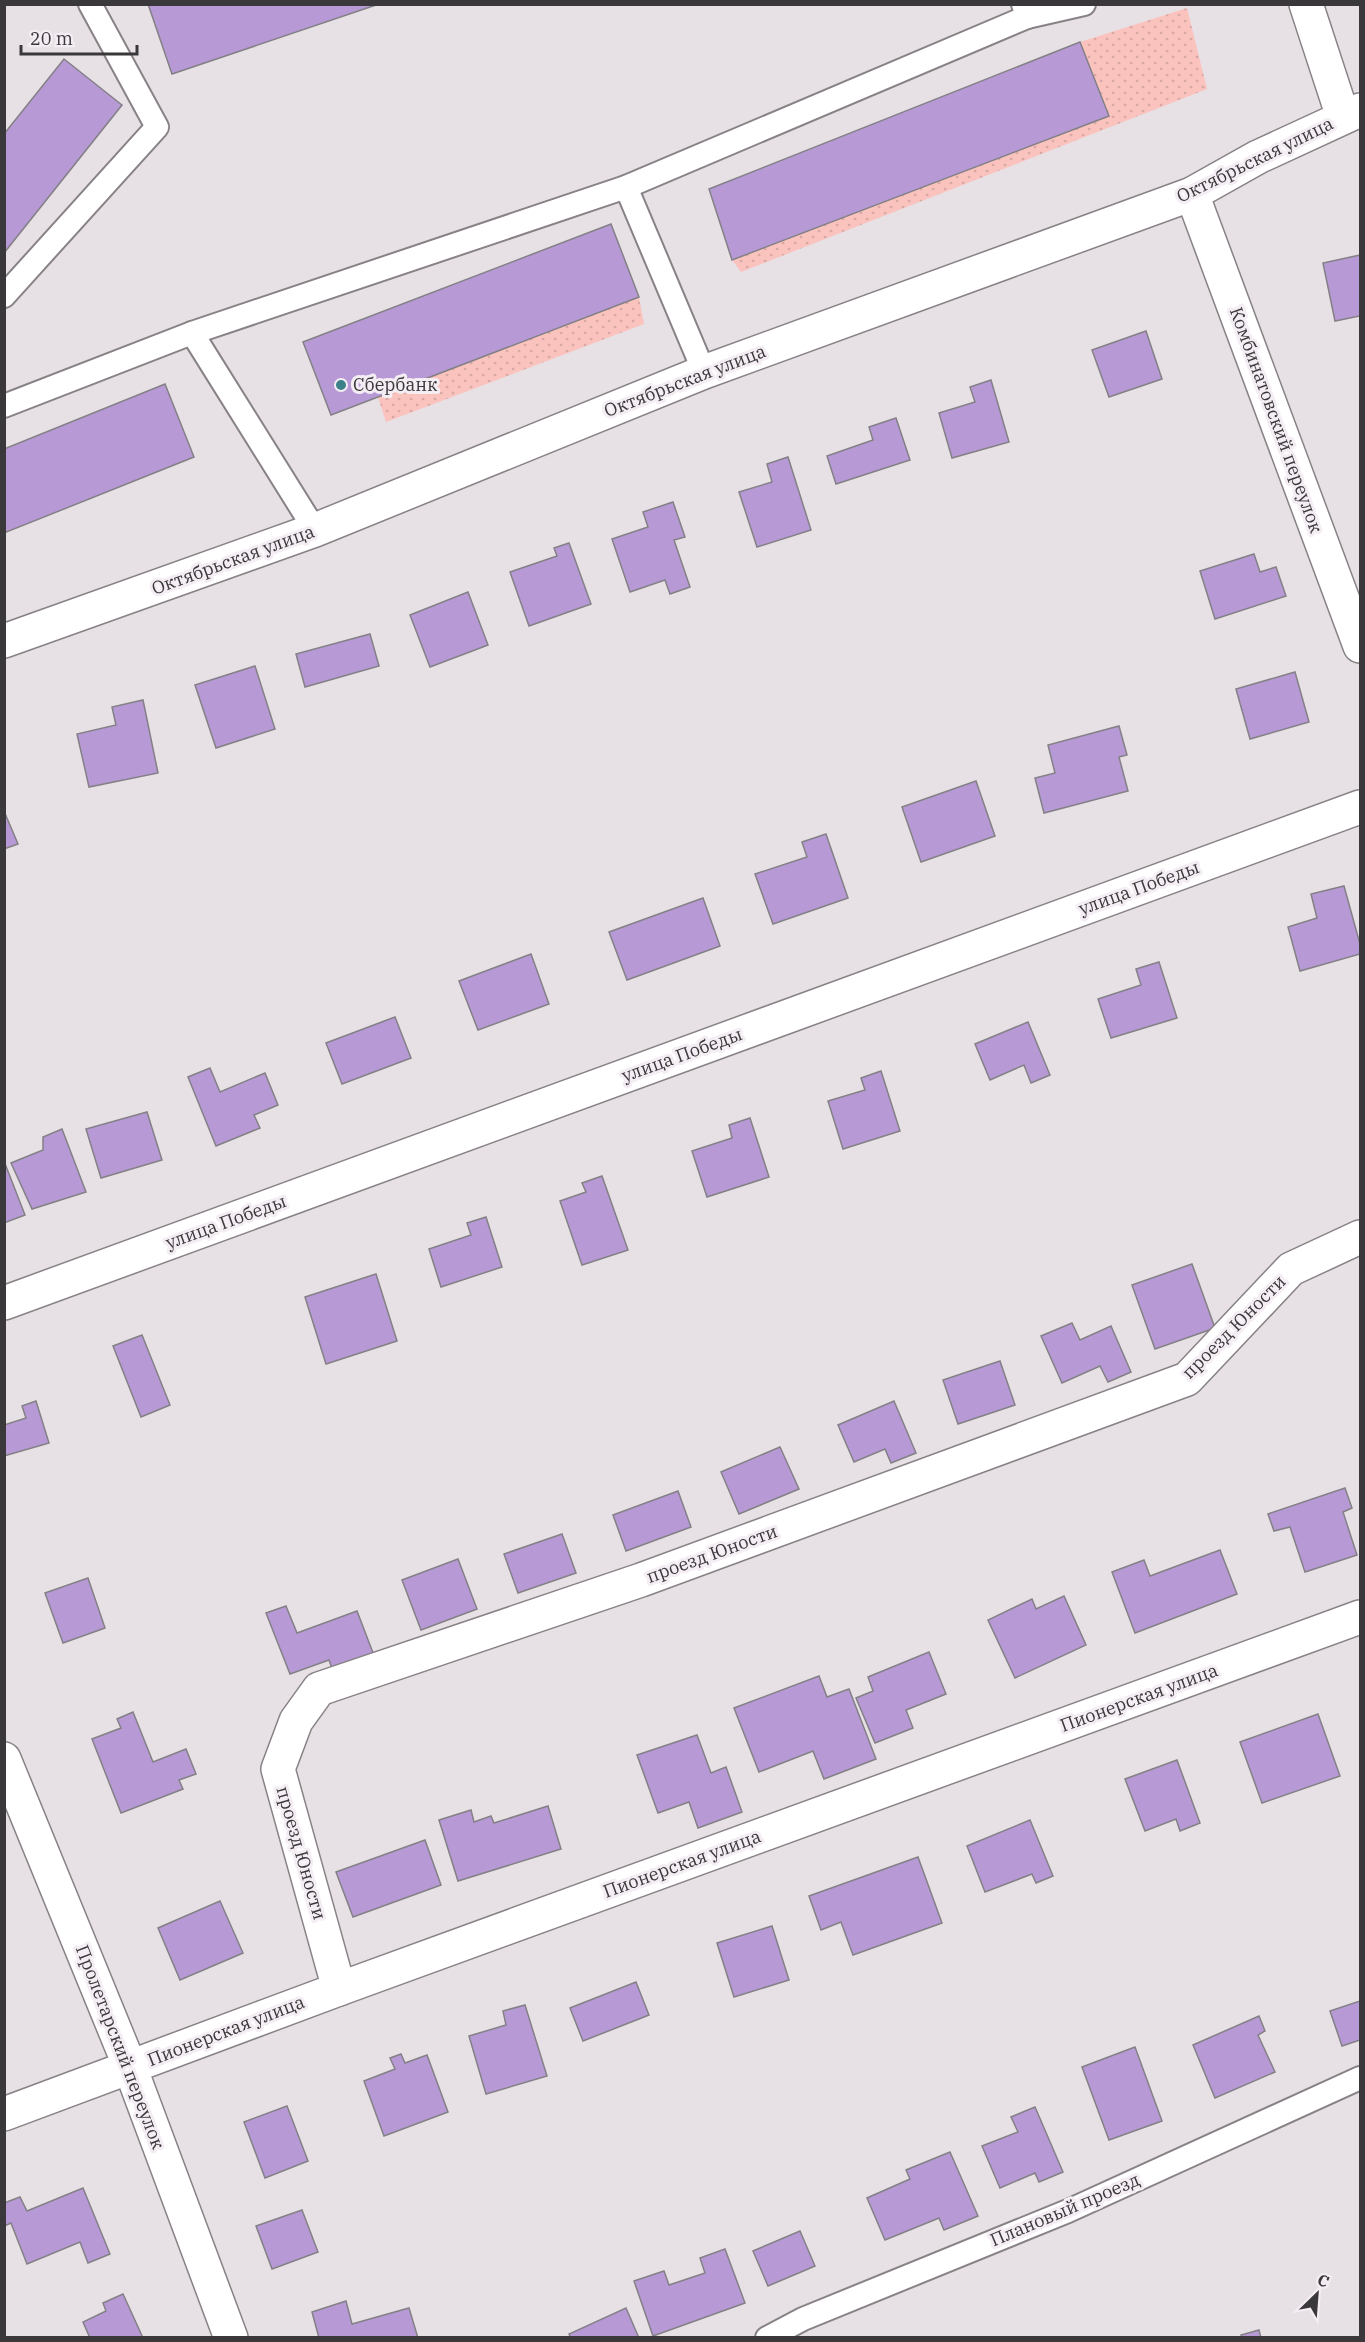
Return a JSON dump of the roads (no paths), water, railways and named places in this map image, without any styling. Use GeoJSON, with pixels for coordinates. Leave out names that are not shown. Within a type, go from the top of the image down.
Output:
{"type":"FeatureCollection","features":[{"type":"Feature","properties":{"kind":"street"},"geometry":{"type":"LineString","coordinates":[[1306,4],[1352,114]]}},
{"type":"Feature","properties":{"kind":"street","name":"Октябрьская улица"},"geometry":{"type":"LineString","coordinates":[[4,641],[315,530],[704,372],[1192,194],[1258,157],[1352,114]]}},
{"type":"Feature","properties":{"kind":"street","name":"Комбинатовский переулок"},"geometry":{"type":"LineString","coordinates":[[1192,194],[1360,646]]}},
{"type":"Feature","properties":{"kind":"street","name":"улица Победы"},"geometry":{"type":"LineString","coordinates":[[4,1303],[1360,807]]}},
{"type":"Feature","properties":{"kind":"street","name":"проезд Юности"},"geometry":{"type":"LineString","coordinates":[[339,1989],[278,1769],[296,1721],[319,1689],[641,1580],[1187,1379],[1291,1269],[1360,1237]]}},
{"type":"Feature","properties":{"kind":"street","name":"Пионерская улица"},"geometry":{"type":"LineString","coordinates":[[4,2114],[339,1989],[1360,1617]]}},
{"type":"Feature","properties":{"kind":"street","name":"Пролетарский переулок"},"geometry":{"type":"LineString","coordinates":[[4,1759],[130,2067],[231,2337]]}},
{"type":"Feature","properties":{"kind":"lane"},"geometry":{"type":"LineString","coordinates":[[4,296],[157,127],[90,4]]}},
{"type":"Feature","properties":{"kind":"lane"},"geometry":{"type":"LineString","coordinates":[[4,406],[192,333],[626,187],[1025,11],[1083,4]]}},
{"type":"Feature","properties":{"kind":"lane"},"geometry":{"type":"LineString","coordinates":[[626,187],[704,372]]}},
{"type":"Feature","properties":{"kind":"lane"},"geometry":{"type":"LineString","coordinates":[[192,333],[315,530]]}},
{"type":"Feature","properties":{"kind":"lane","name":"Плановый проезд"},"geometry":{"type":"LineString","coordinates":[[767,2337],[803,2319],[1068,2211],[1360,2078]]}},
{"type":"Feature","properties":{"kind":"place","name":"Сбербанк"},"geometry":{"type":"Point","coordinates":[341,385]}}]}
